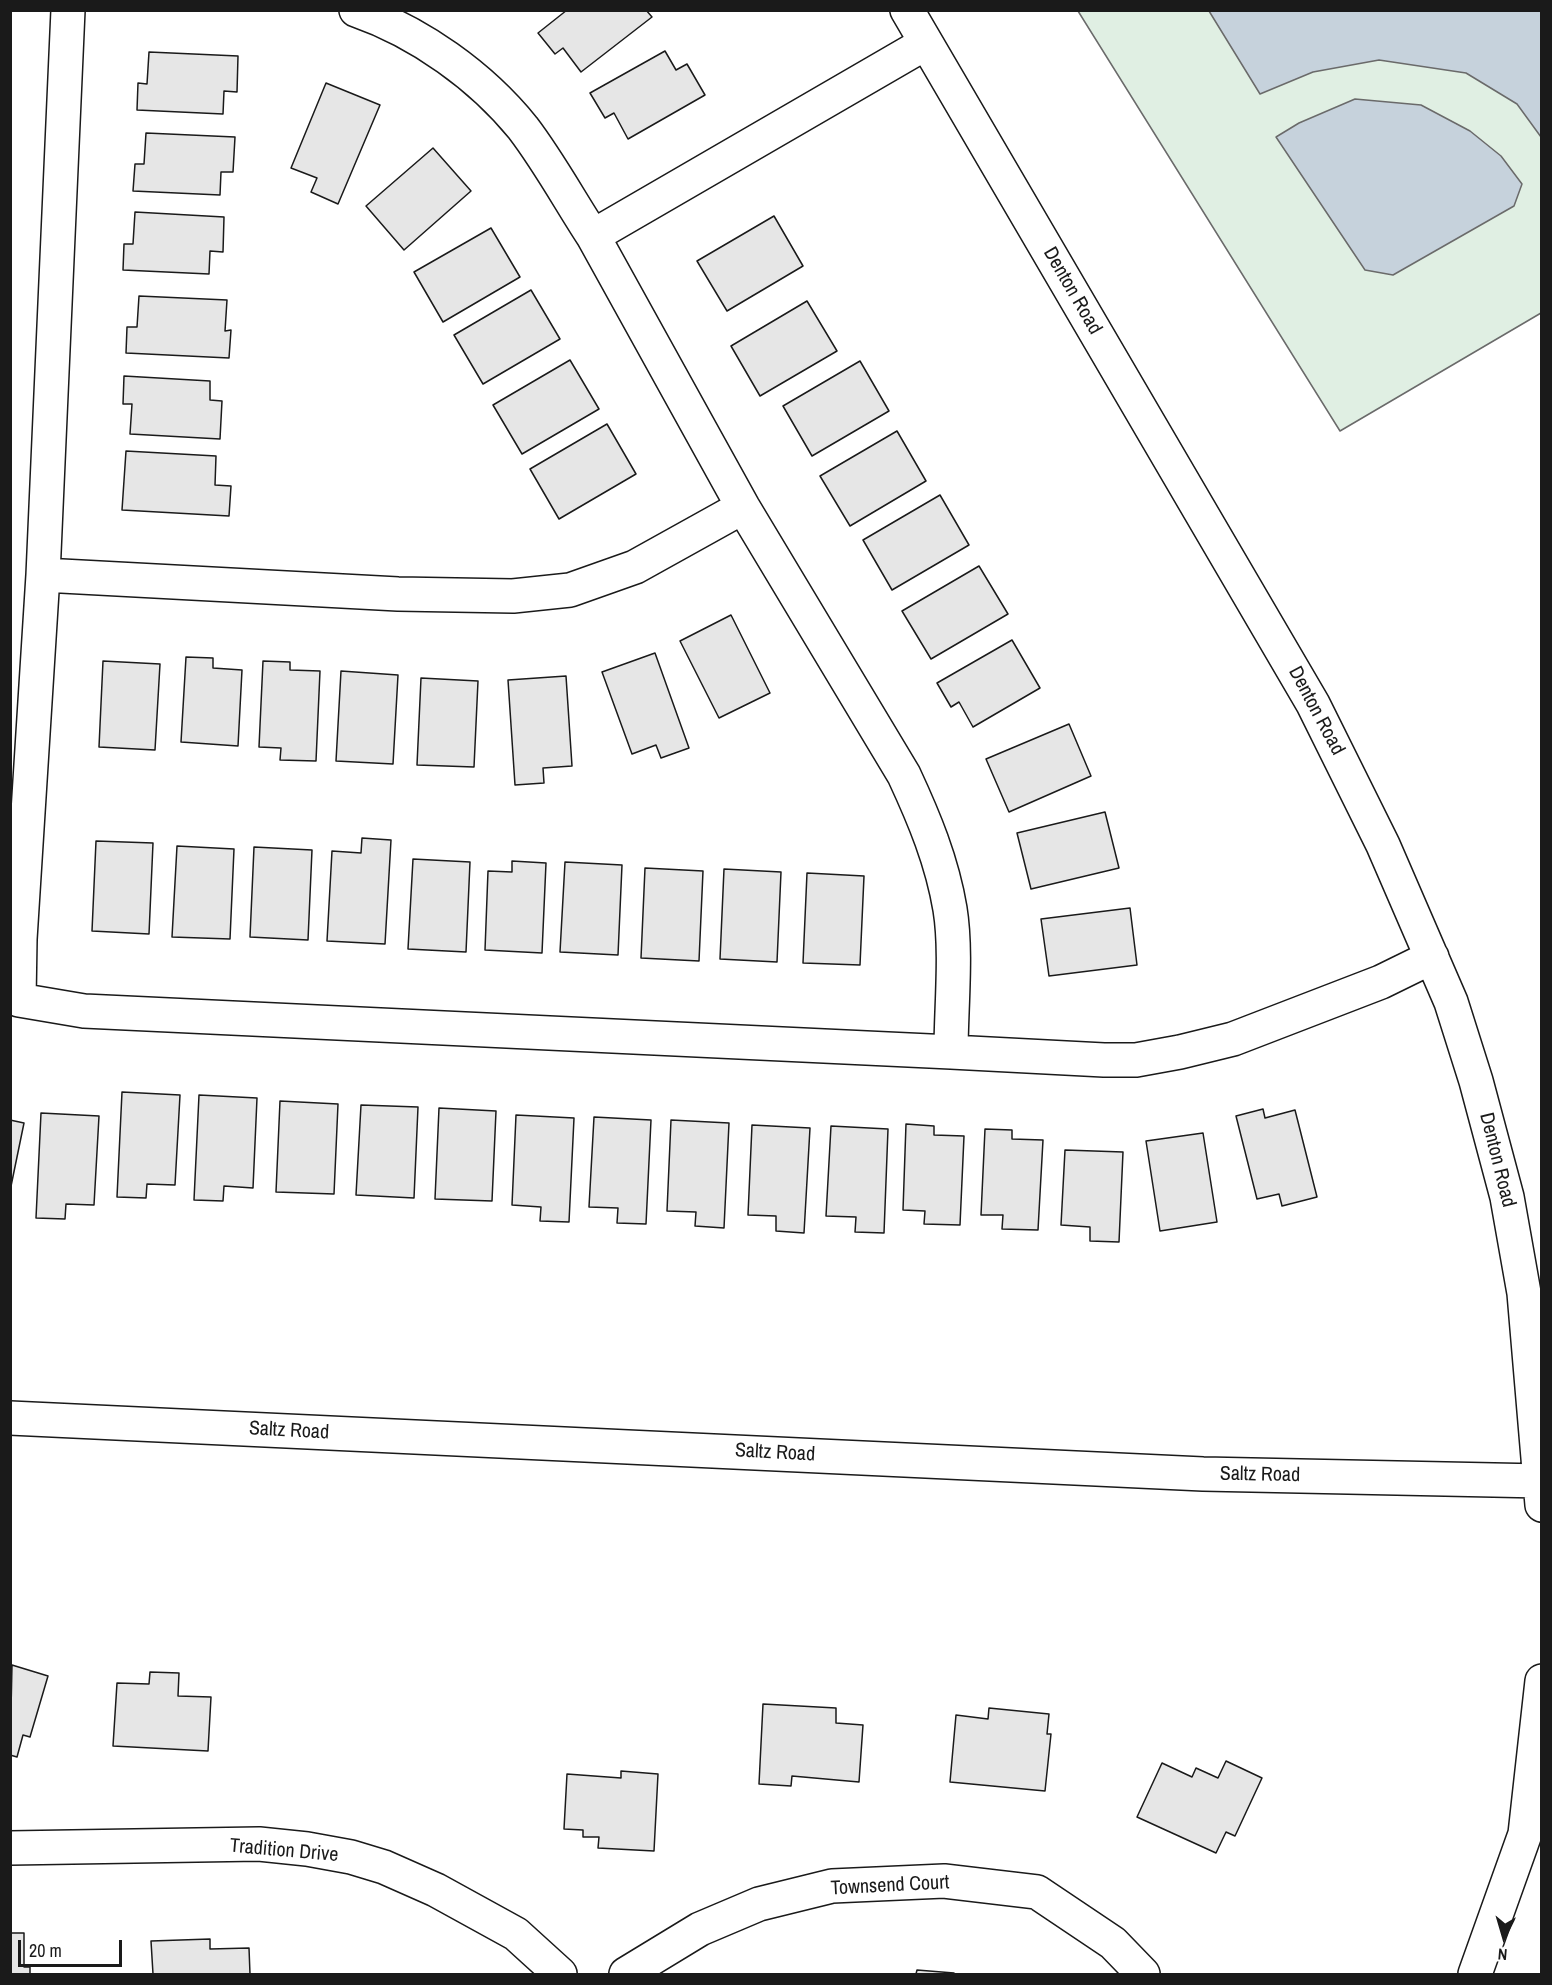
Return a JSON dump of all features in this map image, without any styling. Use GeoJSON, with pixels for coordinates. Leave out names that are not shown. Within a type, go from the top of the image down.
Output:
{"type":"FeatureCollection","features":[{"type":"Feature","properties":{"kind":"street"},"geometry":{"type":"LineString","coordinates":[[68,10],[44,575],[20,939],[19,1000],[84,1011],[1137,1060],[1180,1052],[1243,1035],[1381,982],[1432,957]]}},
{"type":"Feature","properties":{"kind":"street"},"geometry":{"type":"LineString","coordinates":[[356,10],[382,20],[428,45],[499,100],[524,130],[593,236],[743,507],[904,775],[926,821],[941,866],[950,912],[951,1052]]}},
{"type":"Feature","properties":{"kind":"street","name":"Denton Road"},"geometry":{"type":"LineString","coordinates":[[907,10],[1313,704],[1383,845],[1432,957],[1451,1002],[1476,1081],[1508,1197],[1524,1293],[1541,1489]]}},
{"type":"Feature","properties":{"kind":"street"},"geometry":{"type":"LineString","coordinates":[[593,236],[926,44]]}},
{"type":"Feature","properties":{"kind":"street"},"geometry":{"type":"LineString","coordinates":[[44,575],[398,594],[513,596],[570,590],[635,567],[743,507]]}},
{"type":"Feature","properties":{"kind":"street","name":"Saltz Road"},"geometry":{"type":"LineString","coordinates":[[10,1418],[1541,1489]]}},
{"type":"Feature","properties":{"kind":"street"},"geometry":{"type":"LineString","coordinates":[[1475,1974],[1526,1834],[1542,1681]]}},
{"type":"Feature","properties":{"kind":"street","name":"Tradition Drive"},"geometry":{"type":"LineString","coordinates":[[10,1848],[259,1844],[351,1857],[384,1867],[436,1890],[516,1934],[560,1974]]}},
{"type":"Feature","properties":{"kind":"street","name":"Townsend Court"},"geometry":{"type":"LineString","coordinates":[[626,1974],[700,1929],[759,1904],[832,1886],[944,1881],[1037,1892],[1113,1943],[1143,1974]]}},
{"type":"Feature","properties":{"kind":"green space"},"geometry":{"type":"Polygon","coordinates":[[[1078,11],[1541,11],[1541,313],[1340,431],[1078,11]]]}},
{"type":"Feature","properties":{"kind":"shaded area"},"geometry":{"type":"Polygon","coordinates":[[[1209,11],[1541,11],[1541,137],[1517,104],[1466,73],[1379,60],[1313,72],[1260,94],[1209,11]]]}},
{"type":"Feature","properties":{"kind":"shaded area"},"geometry":{"type":"Polygon","coordinates":[[[1355,99],[1421,105],[1470,131],[1501,156],[1522,184],[1514,206],[1393,275],[1365,270],[1276,137],[1299,123],[1355,99]]]}},
{"type":"Feature","properties":{"kind":"building"},"geometry":{"type":"Polygon","coordinates":[[[567,10],[646,10],[652,17],[581,72],[563,48],[555,54],[538,33],[567,10]]]}},
{"type":"Feature","properties":{"kind":"building"},"geometry":{"type":"Polygon","coordinates":[[[665,51],[676,70],[687,64],[705,95],[628,139],[614,113],[605,118],[590,93],[665,51]]]}},
{"type":"Feature","properties":{"kind":"building"},"geometry":{"type":"Polygon","coordinates":[[[149,52],[238,56],[237,92],[224,91],[223,114],[137,110],[138,83],[147,84],[149,52]]]}},
{"type":"Feature","properties":{"kind":"building"},"geometry":{"type":"Polygon","coordinates":[[[326,83],[380,105],[338,204],[311,192],[317,178],[291,168],[326,83]]]}},
{"type":"Feature","properties":{"kind":"building"},"geometry":{"type":"Polygon","coordinates":[[[146,133],[235,137],[233,172],[221,172],[220,195],[133,191],[135,164],[144,164],[146,133]]]}},
{"type":"Feature","properties":{"kind":"building"},"geometry":{"type":"Polygon","coordinates":[[[433,148],[471,191],[404,250],[366,206],[433,148]]]}},
{"type":"Feature","properties":{"kind":"building"},"geometry":{"type":"Polygon","coordinates":[[[135,212],[224,217],[223,252],[210,251],[209,274],[123,270],[124,244],[133,244],[135,212]]]}},
{"type":"Feature","properties":{"kind":"building"},"geometry":{"type":"Polygon","coordinates":[[[774,216],[803,266],[727,311],[697,261],[774,216]]]}},
{"type":"Feature","properties":{"kind":"building"},"geometry":{"type":"Polygon","coordinates":[[[491,228],[520,277],[443,322],[414,272],[491,228]]]}},
{"type":"Feature","properties":{"kind":"building"},"geometry":{"type":"Polygon","coordinates":[[[531,290],[560,339],[483,384],[454,335],[531,290]]]}},
{"type":"Feature","properties":{"kind":"building"},"geometry":{"type":"Polygon","coordinates":[[[139,296],[227,300],[225,331],[231,330],[229,358],[126,353],[127,327],[137,327],[139,296]]]}},
{"type":"Feature","properties":{"kind":"building"},"geometry":{"type":"Polygon","coordinates":[[[807,301],[837,351],[760,396],[731,346],[807,301]]]}},
{"type":"Feature","properties":{"kind":"building"},"geometry":{"type":"Polygon","coordinates":[[[570,360],[599,409],[522,454],[493,405],[570,360]]]}},
{"type":"Feature","properties":{"kind":"building"},"geometry":{"type":"Polygon","coordinates":[[[860,361],[889,411],[812,456],[783,406],[860,361]]]}},
{"type":"Feature","properties":{"kind":"building"},"geometry":{"type":"Polygon","coordinates":[[[124,376],[210,381],[210,400],[222,401],[220,439],[130,434],[132,404],[123,404],[124,376]]]}},
{"type":"Feature","properties":{"kind":"building"},"geometry":{"type":"Polygon","coordinates":[[[607,424],[636,474],[559,519],[530,469],[607,424]]]}},
{"type":"Feature","properties":{"kind":"building"},"geometry":{"type":"Polygon","coordinates":[[[897,431],[926,481],[850,526],[820,476],[897,431]]]}},
{"type":"Feature","properties":{"kind":"building"},"geometry":{"type":"Polygon","coordinates":[[[126,451],[216,456],[215,485],[231,486],[229,516],[122,510],[126,451]]]}},
{"type":"Feature","properties":{"kind":"building"},"geometry":{"type":"Polygon","coordinates":[[[940,495],[969,545],[892,590],[863,540],[940,495]]]}},
{"type":"Feature","properties":{"kind":"building"},"geometry":{"type":"Polygon","coordinates":[[[979,566],[1008,614],[931,659],[902,611],[979,566]]]}},
{"type":"Feature","properties":{"kind":"building"},"geometry":{"type":"Polygon","coordinates":[[[731,615],[770,693],[719,718],[680,641],[731,615]]]}},
{"type":"Feature","properties":{"kind":"building"},"geometry":{"type":"Polygon","coordinates":[[[1012,640],[1040,688],[973,727],[959,702],[951,707],[937,683],[1012,640]]]}},
{"type":"Feature","properties":{"kind":"building"},"geometry":{"type":"Polygon","coordinates":[[[655,653],[689,748],[661,758],[656,745],[632,754],[602,672],[655,653]]]}},
{"type":"Feature","properties":{"kind":"building"},"geometry":{"type":"Polygon","coordinates":[[[186,657],[213,658],[213,668],[242,670],[238,746],[181,742],[186,657]]]}},
{"type":"Feature","properties":{"kind":"building"},"geometry":{"type":"Polygon","coordinates":[[[103,661],[160,664],[155,750],[99,747],[103,661]]]}},
{"type":"Feature","properties":{"kind":"building"},"geometry":{"type":"Polygon","coordinates":[[[263,661],[290,662],[290,670],[320,671],[316,761],[280,760],[281,748],[259,747],[263,661]]]}},
{"type":"Feature","properties":{"kind":"building"},"geometry":{"type":"Polygon","coordinates":[[[341,671],[398,675],[393,764],[336,761],[341,671]]]}},
{"type":"Feature","properties":{"kind":"building"},"geometry":{"type":"Polygon","coordinates":[[[566,676],[572,766],[543,768],[544,783],[515,785],[508,680],[566,676]]]}},
{"type":"Feature","properties":{"kind":"building"},"geometry":{"type":"Polygon","coordinates":[[[421,678],[478,681],[474,767],[417,765],[421,678]]]}},
{"type":"Feature","properties":{"kind":"building"},"geometry":{"type":"Polygon","coordinates":[[[1069,724],[1091,776],[1009,812],[986,759],[1069,724]]]}},
{"type":"Feature","properties":{"kind":"building"},"geometry":{"type":"Polygon","coordinates":[[[1105,812],[1119,868],[1031,889],[1017,833],[1105,812]]]}},
{"type":"Feature","properties":{"kind":"building"},"geometry":{"type":"Polygon","coordinates":[[[362,838],[391,840],[385,944],[327,941],[332,851],[361,853],[362,838]]]}},
{"type":"Feature","properties":{"kind":"building"},"geometry":{"type":"Polygon","coordinates":[[[96,841],[153,843],[149,934],[92,931],[96,841]]]}},
{"type":"Feature","properties":{"kind":"building"},"geometry":{"type":"Polygon","coordinates":[[[177,846],[234,849],[230,939],[172,937],[177,846]]]}},
{"type":"Feature","properties":{"kind":"building"},"geometry":{"type":"Polygon","coordinates":[[[254,847],[312,850],[308,940],[250,937],[254,847]]]}},
{"type":"Feature","properties":{"kind":"building"},"geometry":{"type":"Polygon","coordinates":[[[413,859],[470,862],[466,952],[408,949],[413,859]]]}},
{"type":"Feature","properties":{"kind":"building"},"geometry":{"type":"Polygon","coordinates":[[[512,861],[546,863],[542,953],[485,950],[488,871],[512,872],[512,861]]]}},
{"type":"Feature","properties":{"kind":"building"},"geometry":{"type":"Polygon","coordinates":[[[565,862],[622,865],[618,955],[560,952],[565,862]]]}},
{"type":"Feature","properties":{"kind":"building"},"geometry":{"type":"Polygon","coordinates":[[[645,868],[703,871],[699,961],[641,958],[645,868]]]}},
{"type":"Feature","properties":{"kind":"building"},"geometry":{"type":"Polygon","coordinates":[[[724,869],[781,872],[777,962],[720,959],[724,869]]]}},
{"type":"Feature","properties":{"kind":"building"},"geometry":{"type":"Polygon","coordinates":[[[807,873],[864,876],[860,965],[803,963],[807,873]]]}},
{"type":"Feature","properties":{"kind":"building"},"geometry":{"type":"Polygon","coordinates":[[[1130,908],[1137,965],[1049,976],[1041,919],[1130,908]]]}},
{"type":"Feature","properties":{"kind":"building"},"geometry":{"type":"Polygon","coordinates":[[[122,1092],[180,1095],[175,1185],[147,1184],[146,1198],[117,1197],[122,1092]]]}},
{"type":"Feature","properties":{"kind":"building"},"geometry":{"type":"Polygon","coordinates":[[[199,1095],[257,1098],[253,1188],[224,1186],[223,1201],[194,1200],[199,1095]]]}},
{"type":"Feature","properties":{"kind":"building"},"geometry":{"type":"Polygon","coordinates":[[[280,1101],[338,1104],[334,1194],[276,1192],[280,1101]]]}},
{"type":"Feature","properties":{"kind":"building"},"geometry":{"type":"Polygon","coordinates":[[[361,1105],[418,1107],[414,1198],[356,1195],[361,1105]]]}},
{"type":"Feature","properties":{"kind":"building"},"geometry":{"type":"Polygon","coordinates":[[[439,1108],[496,1111],[492,1201],[435,1199],[439,1108]]]}},
{"type":"Feature","properties":{"kind":"building"},"geometry":{"type":"Polygon","coordinates":[[[1263,1109],[1265,1118],[1295,1110],[1317,1197],[1282,1206],[1279,1194],[1257,1199],[1236,1116],[1263,1109]]]}},
{"type":"Feature","properties":{"kind":"building"},"geometry":{"type":"Polygon","coordinates":[[[41,1113],[99,1116],[94,1205],[66,1204],[65,1219],[36,1218],[41,1113]]]}},
{"type":"Feature","properties":{"kind":"building"},"geometry":{"type":"Polygon","coordinates":[[[516,1115],[574,1118],[569,1222],[540,1221],[541,1207],[512,1205],[516,1115]]]}},
{"type":"Feature","properties":{"kind":"building"},"geometry":{"type":"Polygon","coordinates":[[[594,1117],[651,1120],[646,1224],[617,1223],[618,1208],[589,1207],[594,1117]]]}},
{"type":"Feature","properties":{"kind":"building"},"geometry":{"type":"Polygon","coordinates":[[[10,1120],[24,1123],[10,1191],[10,1120]]]}},
{"type":"Feature","properties":{"kind":"building"},"geometry":{"type":"Polygon","coordinates":[[[671,1120],[729,1123],[724,1228],[695,1226],[696,1212],[667,1211],[671,1120]]]}},
{"type":"Feature","properties":{"kind":"building"},"geometry":{"type":"Polygon","coordinates":[[[906,1124],[934,1126],[934,1135],[964,1136],[960,1225],[924,1224],[925,1211],[903,1210],[906,1124]]]}},
{"type":"Feature","properties":{"kind":"building"},"geometry":{"type":"Polygon","coordinates":[[[752,1125],[810,1128],[804,1233],[776,1231],[776,1216],[748,1215],[752,1125]]]}},
{"type":"Feature","properties":{"kind":"building"},"geometry":{"type":"Polygon","coordinates":[[[831,1126],[888,1129],[884,1233],[855,1232],[856,1217],[826,1216],[831,1126]]]}},
{"type":"Feature","properties":{"kind":"building"},"geometry":{"type":"Polygon","coordinates":[[[985,1129],[1012,1130],[1012,1139],[1043,1140],[1038,1230],[1002,1229],[1003,1215],[981,1215],[985,1129]]]}},
{"type":"Feature","properties":{"kind":"building"},"geometry":{"type":"Polygon","coordinates":[[[1203,1133],[1217,1222],[1160,1231],[1146,1141],[1203,1133]]]}},
{"type":"Feature","properties":{"kind":"building"},"geometry":{"type":"Polygon","coordinates":[[[1065,1150],[1123,1152],[1119,1242],[1090,1241],[1090,1227],[1061,1225],[1065,1150]]]}},
{"type":"Feature","properties":{"kind":"building"},"geometry":{"type":"Polygon","coordinates":[[[12,1665],[48,1676],[30,1737],[23,1735],[17,1757],[10,1755],[12,1665]]]}},
{"type":"Feature","properties":{"kind":"building"},"geometry":{"type":"Polygon","coordinates":[[[150,1672],[179,1673],[178,1696],[211,1697],[208,1751],[113,1746],[117,1683],[149,1684],[150,1672]]]}},
{"type":"Feature","properties":{"kind":"building"},"geometry":{"type":"Polygon","coordinates":[[[763,1704],[836,1708],[836,1723],[863,1725],[859,1782],[792,1776],[791,1786],[759,1784],[763,1704]]]}},
{"type":"Feature","properties":{"kind":"building"},"geometry":{"type":"Polygon","coordinates":[[[989,1708],[1049,1714],[1047,1734],[1051,1734],[1045,1791],[950,1782],[956,1715],[988,1719],[989,1708]]]}},
{"type":"Feature","properties":{"kind":"building"},"geometry":{"type":"Polygon","coordinates":[[[1226,1761],[1262,1778],[1235,1836],[1226,1832],[1216,1853],[1137,1817],[1162,1763],[1192,1777],[1196,1768],[1218,1778],[1226,1761]]]}},
{"type":"Feature","properties":{"kind":"building"},"geometry":{"type":"Polygon","coordinates":[[[621,1771],[658,1774],[654,1851],[598,1848],[599,1837],[583,1837],[583,1830],[564,1829],[567,1774],[621,1778],[621,1771]]]}},
{"type":"Feature","properties":{"kind":"building"},"geometry":{"type":"Polygon","coordinates":[[[10,1933],[24,1933],[24,1967],[30,1967],[30,1974],[10,1974],[10,1933]]]}},
{"type":"Feature","properties":{"kind":"building"},"geometry":{"type":"Polygon","coordinates":[[[210,1939],[210,1949],[249,1948],[250,1974],[153,1974],[151,1941],[210,1939]]]}},
{"type":"Feature","properties":{"kind":"building"},"geometry":{"type":"Polygon","coordinates":[[[917,1970],[954,1973],[954,1974],[916,1974],[917,1970]]]}}]}
